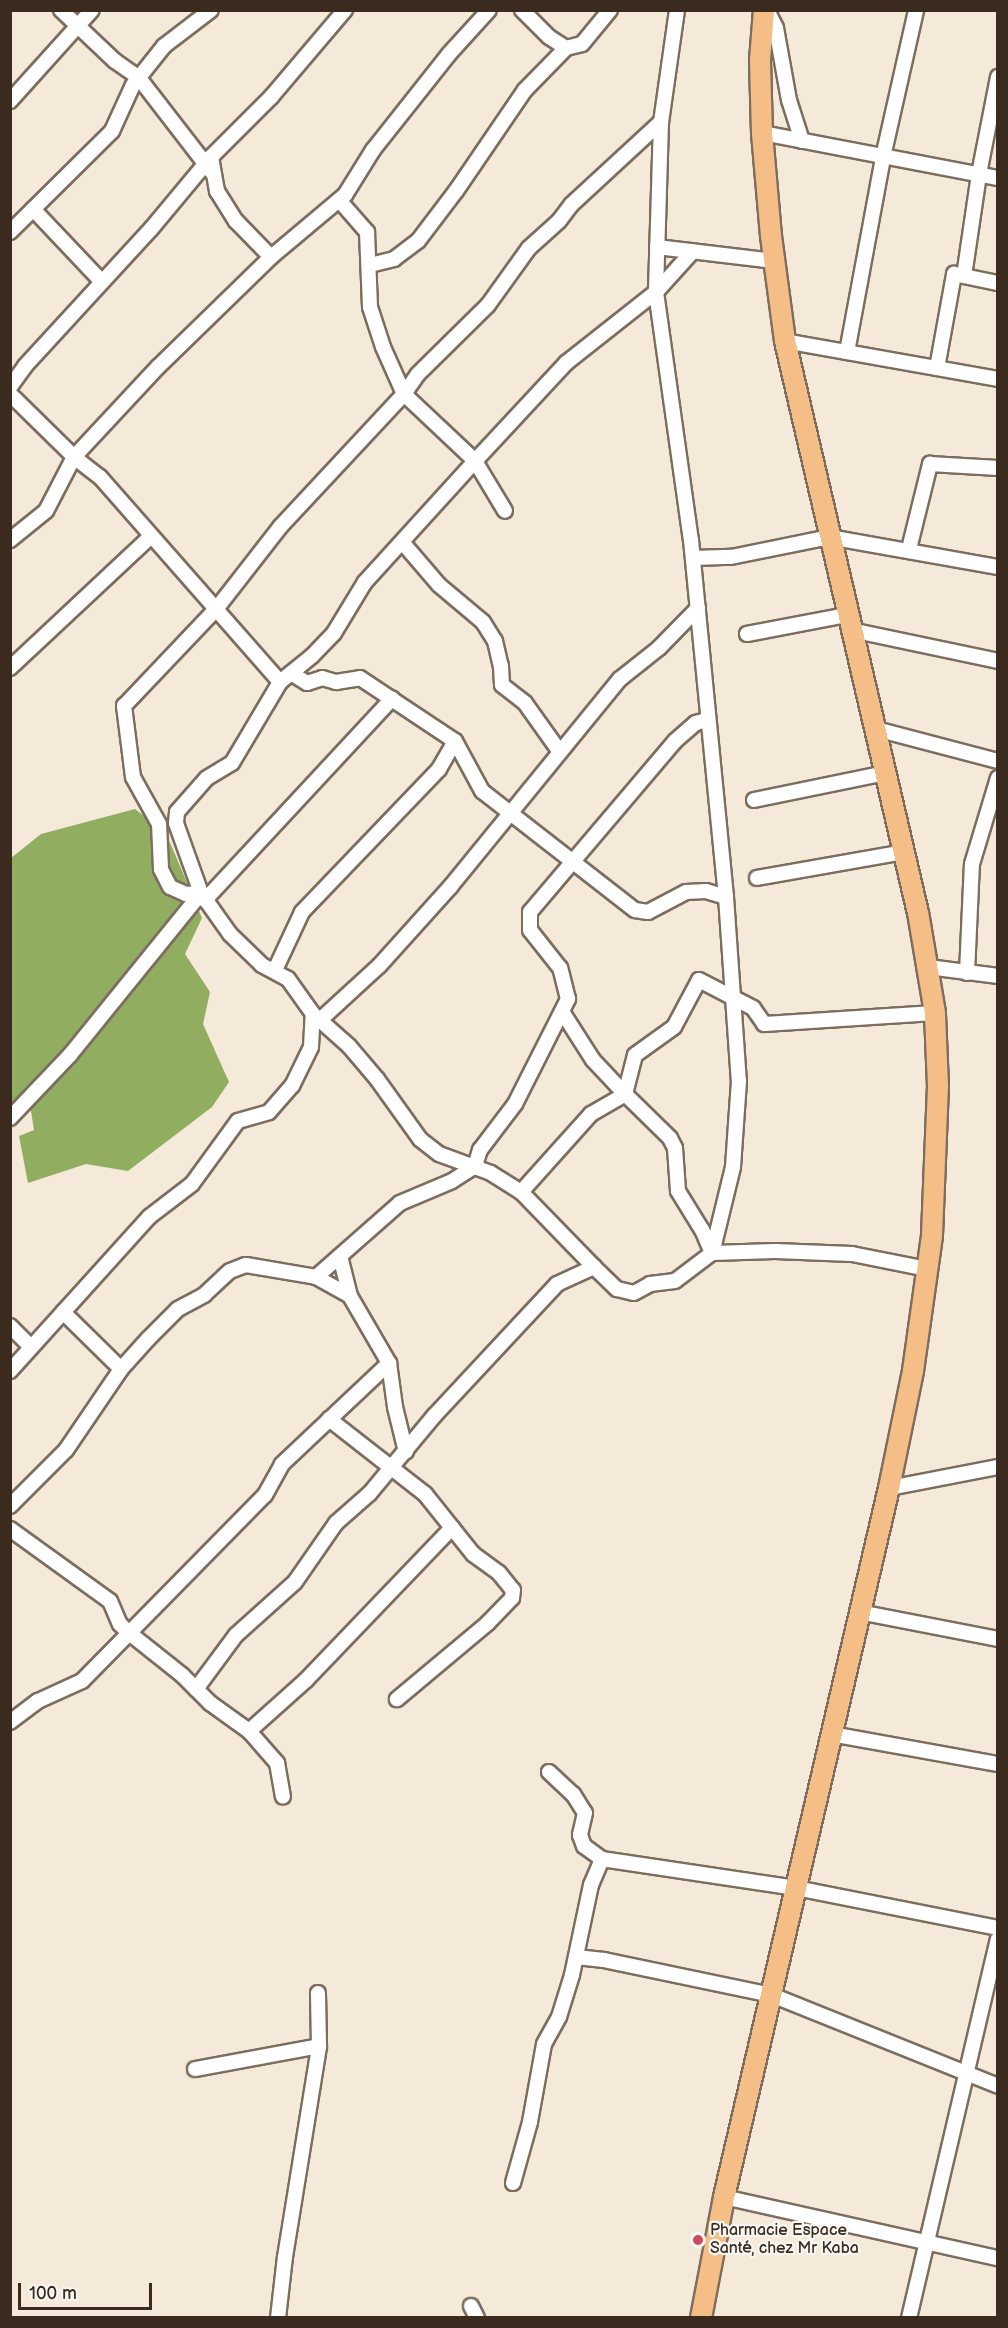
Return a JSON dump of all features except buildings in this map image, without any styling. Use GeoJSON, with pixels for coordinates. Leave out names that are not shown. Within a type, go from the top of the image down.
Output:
{"type":"FeatureCollection","features":[{"type":"Feature","properties":{"kind":"highway"},"geometry":{"type":"LineString","coordinates":[[701,2318],[724,2197],[859,1612],[890,1488],[913,1371],[932,1235],[937,1097],[935,1013],[928,968],[876,729],[849,623],[785,341],[774,261],[762,133],[760,60],[765,10]]}},
{"type":"Feature","properties":{"kind":"street"},"geometry":{"type":"LineString","coordinates":[[61,10],[115,61],[139,78],[210,165],[217,191],[236,221],[271,256]]}},
{"type":"Feature","properties":{"kind":"street"},"geometry":{"type":"LineString","coordinates":[[10,101],[93,10]]}},
{"type":"Feature","properties":{"kind":"street"},"geometry":{"type":"LineString","coordinates":[[10,232],[112,131],[139,78],[164,46],[211,10]]}},
{"type":"Feature","properties":{"kind":"street"},"geometry":{"type":"LineString","coordinates":[[10,387],[25,366],[210,165],[345,10]]}},
{"type":"Feature","properties":{"kind":"street"},"geometry":{"type":"LineString","coordinates":[[10,540],[46,511],[74,457],[166,359],[271,256],[345,195],[369,156],[489,10]]}},
{"type":"Feature","properties":{"kind":"street"},"geometry":{"type":"LineString","coordinates":[[522,10],[549,37],[566,48]]}},
{"type":"Feature","properties":{"kind":"street"},"geometry":{"type":"LineString","coordinates":[[370,265],[394,259],[418,241],[456,191],[525,90],[559,58],[566,48],[582,44],[610,10]]}},
{"type":"Feature","properties":{"kind":"street"},"geometry":{"type":"LineString","coordinates":[[677,10],[661,123],[656,292],[693,558],[706,720],[726,897],[739,1081],[733,1167],[712,1253]]}},
{"type":"Feature","properties":{"kind":"street"},"geometry":{"type":"LineString","coordinates":[[765,10],[776,28],[789,100],[802,141]]}},
{"type":"Feature","properties":{"kind":"street"},"geometry":{"type":"LineString","coordinates":[[847,352],[883,157],[916,10]]}},
{"type":"Feature","properties":{"kind":"street"},"geometry":{"type":"LineString","coordinates":[[964,276],[979,174],[998,77]]}},
{"type":"Feature","properties":{"kind":"street"},"geometry":{"type":"LineString","coordinates":[[203,897],[186,894],[170,887],[161,869],[159,824],[133,777],[124,706],[217,608],[280,527],[405,394],[418,374],[488,305],[529,248],[559,221],[572,204],[661,123]]}},
{"type":"Feature","properties":{"kind":"street"},"geometry":{"type":"LineString","coordinates":[[762,133],[998,178]]}},
{"type":"Feature","properties":{"kind":"street"},"geometry":{"type":"LineString","coordinates":[[339,200],[367,232],[370,308],[383,347],[405,394],[475,461],[505,511]]}},
{"type":"Feature","properties":{"kind":"street"},"geometry":{"type":"LineString","coordinates":[[33,209],[101,281]]}},
{"type":"Feature","properties":{"kind":"street"},"geometry":{"type":"LineString","coordinates":[[657,247],[774,261]]}},
{"type":"Feature","properties":{"kind":"street"},"geometry":{"type":"LineString","coordinates":[[693,251],[656,292],[566,363],[365,582],[334,633],[312,656],[286,677],[232,762],[207,778],[177,812],[176,823],[203,897],[230,934],[262,965],[288,979],[316,1017],[349,1046],[378,1079],[420,1139],[439,1154],[475,1166],[521,1192],[617,1289],[634,1293],[650,1284],[675,1281],[712,1253],[775,1251],[852,1254],[927,1269]]}},
{"type":"Feature","properties":{"kind":"street"},"geometry":{"type":"LineString","coordinates":[[937,368],[954,274],[998,283]]}},
{"type":"Feature","properties":{"kind":"street"},"geometry":{"type":"LineString","coordinates":[[785,341],[998,379]]}},
{"type":"Feature","properties":{"kind":"street"},"geometry":{"type":"LineString","coordinates":[[10,394],[74,457],[100,477],[150,537],[286,677],[307,683],[322,678],[336,682],[360,678],[455,741],[482,791],[635,910],[648,912],[686,892],[706,891],[726,897]]}},
{"type":"Feature","properties":{"kind":"street"},"geometry":{"type":"LineString","coordinates":[[909,549],[930,464],[998,468]]}},
{"type":"Feature","properties":{"kind":"street"},"geometry":{"type":"LineString","coordinates":[[10,668],[150,537]]}},
{"type":"Feature","properties":{"kind":"street"},"geometry":{"type":"LineString","coordinates":[[693,558],[731,557],[830,537],[909,549],[998,567]]}},
{"type":"Feature","properties":{"kind":"street"},"geometry":{"type":"LineString","coordinates":[[403,543],[439,585],[483,622],[495,641],[501,666],[502,685],[525,703],[560,752]]}},
{"type":"Feature","properties":{"kind":"street"},"geometry":{"type":"LineString","coordinates":[[10,1371],[149,1217],[192,1184],[238,1121],[269,1112],[292,1086],[311,1047],[316,1017],[379,966],[451,886],[620,679],[659,648],[698,608]]}},
{"type":"Feature","properties":{"kind":"street"},"geometry":{"type":"LineString","coordinates":[[747,634],[849,623],[998,661]]}},
{"type":"Feature","properties":{"kind":"street"},"geometry":{"type":"LineString","coordinates":[[10,1118],[70,1054],[203,897],[392,699]]}},
{"type":"Feature","properties":{"kind":"street"},"geometry":{"type":"LineString","coordinates":[[316,1276],[400,1203],[452,1181],[475,1166],[480,1150],[515,1104],[563,1013],[568,999],[560,968],[530,930],[530,912],[675,741],[696,723],[706,720]]}},
{"type":"Feature","properties":{"kind":"street"},"geometry":{"type":"LineString","coordinates":[[876,729],[998,761]]}},
{"type":"Feature","properties":{"kind":"street"},"geometry":{"type":"LineString","coordinates":[[275,970],[302,912],[439,770],[455,741]]}},
{"type":"Feature","properties":{"kind":"street"},"geometry":{"type":"LineString","coordinates":[[754,800],[886,773]]}},
{"type":"Feature","properties":{"kind":"street"},"geometry":{"type":"LineString","coordinates":[[967,973],[972,864],[998,778]]}},
{"type":"Feature","properties":{"kind":"street"},"geometry":{"type":"LineString","coordinates":[[757,878],[904,852]]}},
{"type":"Feature","properties":{"kind":"street"},"geometry":{"type":"LineString","coordinates":[[928,968],[998,976]]}},
{"type":"Feature","properties":{"kind":"street"},"geometry":{"type":"LineString","coordinates":[[521,1192],[591,1114],[625,1094],[635,1055],[674,1027],[699,980],[733,1000],[753,1008],[764,1024],[935,1013]]}},
{"type":"Feature","properties":{"kind":"street"},"geometry":{"type":"LineString","coordinates":[[563,1013],[593,1060],[670,1138],[675,1148],[678,1191],[702,1230],[712,1253]]}},
{"type":"Feature","properties":{"kind":"street"},"geometry":{"type":"LineString","coordinates":[[340,1256],[350,1296],[388,1363],[395,1407],[406,1452]]}},
{"type":"Feature","properties":{"kind":"street"},"geometry":{"type":"LineString","coordinates":[[10,1506],[66,1450],[122,1369],[178,1309],[204,1295],[230,1271],[246,1265],[316,1276],[350,1296]]}},
{"type":"Feature","properties":{"kind":"street"},"geometry":{"type":"LineString","coordinates":[[196,1689],[223,1656],[236,1635],[295,1582],[336,1523],[393,1467],[434,1416],[557,1284],[594,1268]]}},
{"type":"Feature","properties":{"kind":"street"},"geometry":{"type":"LineString","coordinates":[[63,1312],[122,1369]]}},
{"type":"Feature","properties":{"kind":"street"},"geometry":{"type":"LineString","coordinates":[[10,1326],[32,1347]]}},
{"type":"Feature","properties":{"kind":"street"},"geometry":{"type":"LineString","coordinates":[[10,1722],[38,1701],[82,1681],[265,1495],[282,1464],[388,1363]]}},
{"type":"Feature","properties":{"kind":"street"},"geometry":{"type":"LineString","coordinates":[[329,1419],[425,1494],[473,1554],[499,1573],[513,1590],[512,1598],[488,1623],[397,1699]]}},
{"type":"Feature","properties":{"kind":"street"},"geometry":{"type":"LineString","coordinates":[[890,1488],[998,1467]]}},
{"type":"Feature","properties":{"kind":"street"},"geometry":{"type":"LineString","coordinates":[[249,1731],[314,1671],[452,1528]]}},
{"type":"Feature","properties":{"kind":"street"},"geometry":{"type":"LineString","coordinates":[[10,1529],[110,1601],[120,1624],[128,1632],[210,1703],[249,1731],[277,1763],[284,1796]]}},
{"type":"Feature","properties":{"kind":"street"},"geometry":{"type":"LineString","coordinates":[[859,1612],[998,1638]]}},
{"type":"Feature","properties":{"kind":"street"},"geometry":{"type":"LineString","coordinates":[[831,1734],[998,1764]]}},
{"type":"Feature","properties":{"kind":"street"},"geometry":{"type":"LineString","coordinates":[[549,1772],[573,1794],[585,1813],[580,1834],[584,1846],[602,1859],[796,1888],[998,1928]]}},
{"type":"Feature","properties":{"kind":"street"},"geometry":{"type":"LineString","coordinates":[[513,2183],[530,2122],[544,2044],[559,2017],[576,1957],[591,1884],[602,1859]]}},
{"type":"Feature","properties":{"kind":"street"},"geometry":{"type":"LineString","coordinates":[[909,2318],[998,1939]]}},
{"type":"Feature","properties":{"kind":"street"},"geometry":{"type":"LineString","coordinates":[[576,1957],[604,1960],[772,1995],[998,2086]]}},
{"type":"Feature","properties":{"kind":"street"},"geometry":{"type":"LineString","coordinates":[[278,2318],[285,2258],[318,2046],[318,1993]]}},
{"type":"Feature","properties":{"kind":"street"},"geometry":{"type":"LineString","coordinates":[[195,2069],[318,2046]]}},
{"type":"Feature","properties":{"kind":"street"},"geometry":{"type":"LineString","coordinates":[[724,2197],[998,2258]]}},
{"type":"Feature","properties":{"kind":"green space"},"geometry":{"type":"Polygon","coordinates":[[[135,809],[166,833],[202,918],[185,954],[210,992],[203,1024],[229,1082],[212,1107],[128,1171],[86,1164],[28,1183],[19,1136],[34,1130],[31,1111],[11,1111],[11,858],[41,834],[135,809]]]}},
{"type":"Feature","properties":{"kind":"place","name":"Pharmacie Espace Santé, chez Mr Kaba"},"geometry":{"type":"Point","coordinates":[698,2240]}}]}
